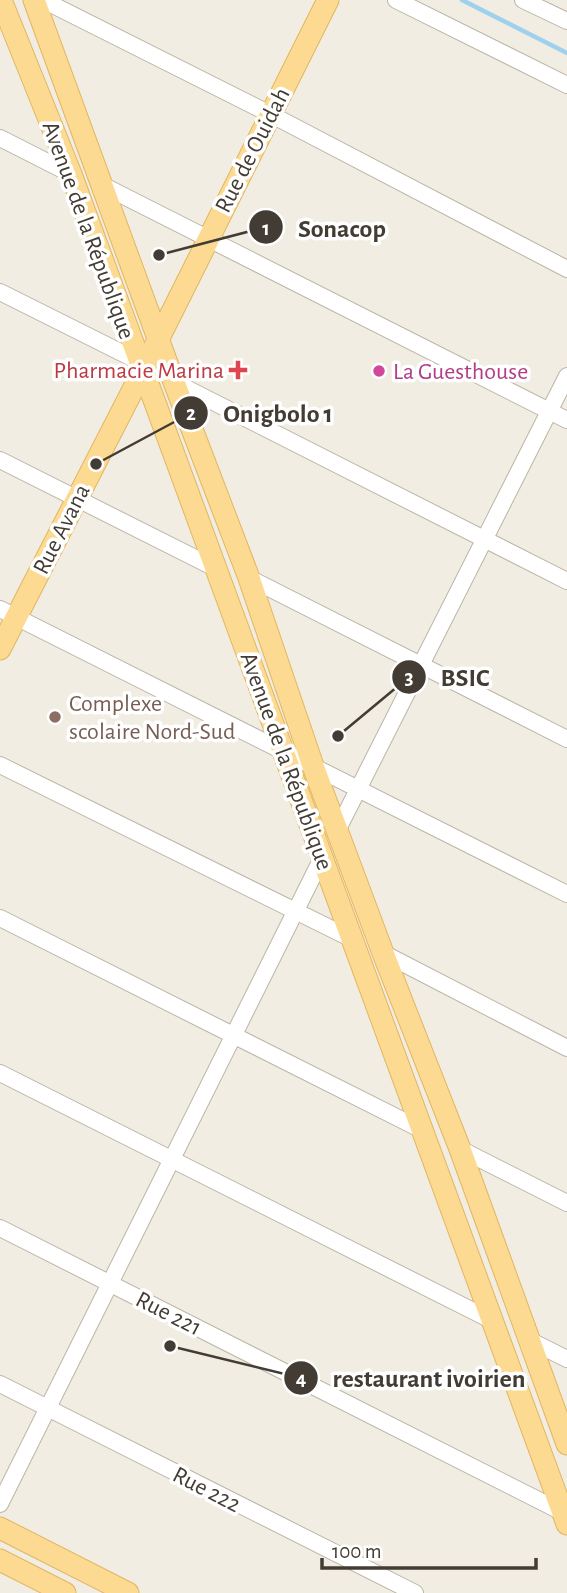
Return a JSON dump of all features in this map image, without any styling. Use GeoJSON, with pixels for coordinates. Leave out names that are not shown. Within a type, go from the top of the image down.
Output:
{"type":"FeatureCollection","features":[{"type":"Feature","properties":{"kind":"main road","name":"Avenue de la République"},"geometry":{"type":"LineString","coordinates":[[1,0],[71,174],[565,1518]]}},
{"type":"Feature","properties":{"kind":"main road","name":"Avenue de la République"},"geometry":{"type":"LineString","coordinates":[[34,0],[249,578],[313,766],[460,1149],[567,1444]]}},
{"type":"Feature","properties":{"kind":"main road","name":"Rue de Ouidah"},"geometry":{"type":"LineString","coordinates":[[140,366],[159,338],[328,0]]}},
{"type":"Feature","properties":{"kind":"main road","name":"Rue Avana"},"geometry":{"type":"LineString","coordinates":[[0,649],[8,613],[77,498],[140,366]]}},
{"type":"Feature","properties":{"kind":"main road"},"geometry":{"type":"LineString","coordinates":[[0,1528],[128,1593]]}},
{"type":"Feature","properties":{"kind":"main road"},"geometry":{"type":"LineString","coordinates":[[0,1560],[65,1593]]}},
{"type":"Feature","properties":{"kind":"street"},"geometry":{"type":"LineString","coordinates":[[43,0],[270,114],[567,269]]}},
{"type":"Feature","properties":{"kind":"street"},"geometry":{"type":"LineString","coordinates":[[396,0],[567,85]]}},
{"type":"Feature","properties":{"kind":"street"},"geometry":{"type":"LineString","coordinates":[[523,0],[567,22]]}},
{"type":"Feature","properties":{"kind":"street"},"geometry":{"type":"LineString","coordinates":[[0,138],[71,174]]}},
{"type":"Feature","properties":{"kind":"street"},"geometry":{"type":"LineString","coordinates":[[104,186],[567,420]]}},
{"type":"Feature","properties":{"kind":"street"},"geometry":{"type":"LineString","coordinates":[[0,292],[140,366]]}},
{"type":"Feature","properties":{"kind":"street"},"geometry":{"type":"LineString","coordinates":[[337,831],[567,376]]}},
{"type":"Feature","properties":{"kind":"street"},"geometry":{"type":"LineString","coordinates":[[174,382],[567,581]]}},
{"type":"Feature","properties":{"kind":"street"},"geometry":{"type":"LineString","coordinates":[[0,460],[217,569]]}},
{"type":"Feature","properties":{"kind":"street"},"geometry":{"type":"LineString","coordinates":[[249,578],[567,739]]}},
{"type":"Feature","properties":{"kind":"street"},"geometry":{"type":"LineString","coordinates":[[8,613],[567,894]]}},
{"type":"Feature","properties":{"kind":"street"},"geometry":{"type":"LineString","coordinates":[[0,765],[354,940]]}},
{"type":"Feature","properties":{"kind":"street"},"geometry":{"type":"LineString","coordinates":[[0,1504],[323,858]]}},
{"type":"Feature","properties":{"kind":"street"},"geometry":{"type":"LineString","coordinates":[[0,918],[424,1131]]}},
{"type":"Feature","properties":{"kind":"street"},"geometry":{"type":"LineString","coordinates":[[383,953],[567,1048]]}},
{"type":"Feature","properties":{"kind":"street"},"geometry":{"type":"LineString","coordinates":[[0,1073],[492,1321]]}},
{"type":"Feature","properties":{"kind":"street"},"geometry":{"type":"LineString","coordinates":[[460,1149],[567,1203]]}},
{"type":"Feature","properties":{"kind":"street","name":"Rue 221"},"geometry":{"type":"LineString","coordinates":[[0,1228],[565,1518]]}},
{"type":"Feature","properties":{"kind":"street"},"geometry":{"type":"LineString","coordinates":[[529,1340],[567,1359]]}},
{"type":"Feature","properties":{"kind":"street","name":"Rue 222"},"geometry":{"type":"LineString","coordinates":[[0,1384],[415,1593]]}},
{"type":"Feature","properties":{"kind":"waterway"},"geometry":{"type":"LineString","coordinates":[[462,0],[567,53]]}},
{"type":"Feature","properties":{"kind":"place","name":"Sonacop"},"geometry":{"type":"Point","coordinates":[159,255]}},
{"type":"Feature","properties":{"kind":"place","name":"Pharmacie Marina"},"geometry":{"type":"Point","coordinates":[238,370]}},
{"type":"Feature","properties":{"kind":"place","name":"La Guesthouse"},"geometry":{"type":"Point","coordinates":[379,371]}},
{"type":"Feature","properties":{"kind":"place","name":"Onigbolo 1"},"geometry":{"type":"Point","coordinates":[96,464]}},
{"type":"Feature","properties":{"kind":"place","name":"Complexe scolaire Nord-Sud"},"geometry":{"type":"Point","coordinates":[55,717]}},
{"type":"Feature","properties":{"kind":"place","name":"BSIC"},"geometry":{"type":"Point","coordinates":[338,736]}},
{"type":"Feature","properties":{"kind":"place","name":"restaurant ivoirien"},"geometry":{"type":"Point","coordinates":[170,1346]}}]}
